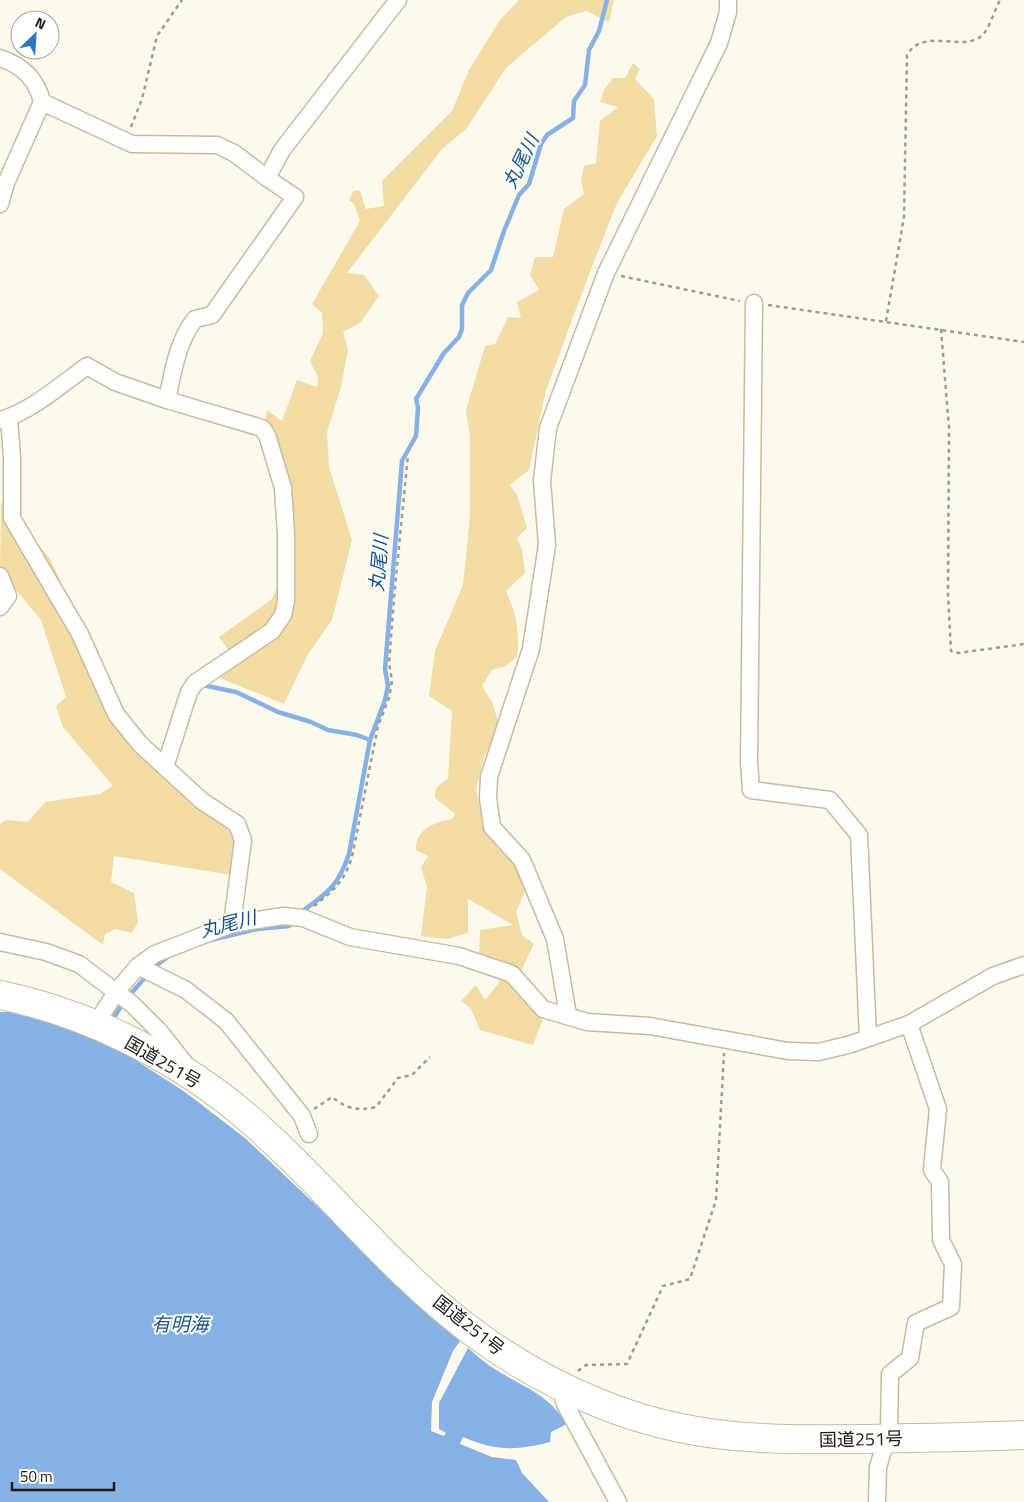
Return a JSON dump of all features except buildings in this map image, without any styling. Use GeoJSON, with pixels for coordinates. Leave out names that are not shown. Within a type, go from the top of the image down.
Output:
{"type":"FeatureCollection","features":[{"type":"Feature","properties":{"kind":"highway","name":"国道251号"},"geometry":{"type":"LineString","coordinates":[[0,995],[61,1012],[102,1029],[198,1080],[266,1134],[414,1282],[473,1332],[516,1361],[560,1386],[602,1405],[682,1429],[722,1436],[770,1440],[1024,1435]]}},
{"type":"Feature","properties":{"kind":"street"},"geometry":{"type":"LineString","coordinates":[[267,178],[282,150],[398,0]]}},
{"type":"Feature","properties":{"kind":"street"},"geometry":{"type":"LineString","coordinates":[[568,1015],[555,939],[522,860],[492,827],[488,798],[489,777],[531,649],[547,545],[542,480],[548,428],[606,273],[719,43],[728,12],[728,0]]}},
{"type":"Feature","properties":{"kind":"street"},"geometry":{"type":"LineString","coordinates":[[0,58],[16,65],[36,81],[42,102],[6,183],[0,204]]}},
{"type":"Feature","properties":{"kind":"street"},"geometry":{"type":"LineString","coordinates":[[42,102],[132,144],[217,145],[234,153],[295,197],[212,315],[195,319],[186,330],[176,358],[167,400]]}},
{"type":"Feature","properties":{"kind":"street"},"geometry":{"type":"LineString","coordinates":[[754,304],[749,752],[751,790],[830,800],[860,835],[868,1038]]}},
{"type":"Feature","properties":{"kind":"street"},"geometry":{"type":"LineString","coordinates":[[165,767],[189,692],[194,683],[272,631],[283,615],[286,601],[286,534],[283,488],[267,435],[262,428],[167,400],[115,382],[87,366],[54,391],[5,419],[12,457],[12,518],[80,634],[116,714],[140,744],[165,767],[202,800],[238,824],[243,840],[232,924]]}},
{"type":"Feature","properties":{"kind":"street"},"geometry":{"type":"LineString","coordinates":[[0,576],[8,596],[0,607]]}},
{"type":"Feature","properties":{"kind":"street"},"geometry":{"type":"LineString","coordinates":[[102,1029],[155,954],[232,924],[298,917],[350,937],[459,956],[512,974],[543,1009],[587,1022],[650,1026],[788,1051],[819,1052],[908,1024],[993,976],[1024,965]]}},
{"type":"Feature","properties":{"kind":"street"},"geometry":{"type":"LineString","coordinates":[[0,942],[46,952],[78,964],[124,997],[160,1032],[198,1080]]}},
{"type":"Feature","properties":{"kind":"street"},"geometry":{"type":"LineString","coordinates":[[145,969],[186,990],[226,1021],[302,1116],[309,1134]]}},
{"type":"Feature","properties":{"kind":"street"},"geometry":{"type":"LineString","coordinates":[[877,1502],[878,1467],[888,1438],[890,1374],[910,1358],[916,1323],[951,1307],[952,1264],[941,1240],[940,1182],[932,1170],[938,1108],[908,1024]]}},
{"type":"Feature","properties":{"kind":"street"},"geometry":{"type":"LineString","coordinates":[[560,1386],[565,1404],[618,1502]]}},
{"type":"Feature","properties":{"kind":"path"},"geometry":{"type":"LineString","coordinates":[[123,141],[142,99],[157,36],[182,0]]}},
{"type":"Feature","properties":{"kind":"path"},"geometry":{"type":"LineString","coordinates":[[886,321],[904,217],[907,55],[912,47],[920,42],[974,40],[984,33],[1000,0]]}},
{"type":"Feature","properties":{"kind":"path"},"geometry":{"type":"LineString","coordinates":[[606,273],[754,304],[886,321],[1024,342]]}},
{"type":"Feature","properties":{"kind":"path"},"geometry":{"type":"LineString","coordinates":[[941,329],[949,428],[948,594],[952,650],[958,653],[1024,644]]}},
{"type":"Feature","properties":{"kind":"path"},"geometry":{"type":"LineString","coordinates":[[298,917],[338,887],[347,873],[352,857],[378,726],[390,698],[392,681],[389,663],[390,644],[408,455]]}},
{"type":"Feature","properties":{"kind":"path"},"geometry":{"type":"LineString","coordinates":[[560,1386],[586,1365],[626,1364],[663,1286],[690,1279],[716,1200],[724,1039]]}},
{"type":"Feature","properties":{"kind":"path"},"geometry":{"type":"LineString","coordinates":[[302,1116],[332,1098],[343,1106],[359,1111],[376,1107],[398,1078],[412,1075],[430,1057]]}},
{"type":"Feature","properties":{"kind":"shaded area"},"geometry":{"type":"Polygon","coordinates":[[[519,0],[614,0],[609,22],[586,11],[566,17],[506,68],[466,129],[442,149],[347,273],[364,275],[379,296],[361,322],[343,332],[348,350],[341,387],[327,432],[329,467],[352,540],[332,620],[307,656],[284,704],[220,678],[238,662],[219,637],[272,599],[290,558],[265,421],[267,410],[282,421],[297,380],[317,387],[318,377],[310,361],[323,333],[322,313],[312,304],[360,221],[354,204],[349,200],[354,190],[360,191],[366,209],[384,206],[382,181],[452,111],[469,70],[500,20],[519,0]]]}},
{"type":"Feature","properties":{"kind":"shaded area"},"geometry":{"type":"Polygon","coordinates":[[[633,63],[640,69],[635,79],[654,99],[657,136],[617,203],[591,269],[546,390],[529,470],[510,485],[517,495],[527,528],[517,538],[522,550],[525,573],[506,591],[516,623],[518,639],[517,657],[506,666],[492,670],[482,686],[492,702],[498,721],[496,733],[484,758],[476,789],[484,829],[519,865],[525,891],[516,912],[522,935],[534,944],[522,969],[523,995],[544,1016],[533,1045],[480,1030],[471,1009],[461,1001],[476,985],[485,1000],[498,984],[503,963],[479,957],[480,930],[513,925],[468,899],[468,933],[447,939],[421,936],[427,887],[421,867],[428,856],[416,850],[417,843],[422,832],[427,828],[439,822],[452,819],[455,814],[435,798],[435,792],[438,787],[448,779],[452,711],[429,696],[435,651],[463,585],[470,516],[470,436],[466,410],[485,346],[495,344],[508,317],[521,318],[517,302],[539,290],[530,275],[535,257],[553,257],[564,209],[584,194],[581,180],[584,166],[596,163],[600,121],[618,107],[600,102],[604,90],[613,78],[625,78],[633,63]]]}},
{"type":"Feature","properties":{"kind":"shaded area"},"geometry":{"type":"Polygon","coordinates":[[[1,502],[49,557],[60,580],[77,634],[111,718],[225,824],[234,839],[232,875],[114,856],[111,882],[134,893],[138,922],[132,933],[115,929],[105,934],[103,945],[0,869],[0,824],[6,820],[28,822],[45,802],[100,794],[113,786],[63,727],[56,706],[66,697],[41,620],[0,571],[1,502]]]}},
{"type":"Feature","properties":{"kind":"water","name":"有明海"},"geometry":{"type":"Polygon","coordinates":[[[0,1012],[9,1012],[72,1028],[117,1048],[185,1092],[245,1138],[460,1341],[453,1351],[432,1402],[431,1431],[444,1436],[446,1433],[439,1429],[439,1403],[468,1348],[493,1368],[552,1405],[567,1424],[551,1432],[550,1442],[527,1447],[506,1448],[486,1445],[463,1437],[460,1444],[492,1457],[516,1460],[522,1473],[549,1502],[0,1502],[0,1012]]]}},
{"type":"Feature","properties":{"kind":"waterway","name":"丸尾川"},"geometry":{"type":"LineString","coordinates":[[300,913],[318,900],[336,882],[345,865],[349,854],[370,740],[385,700],[388,686],[385,669],[402,461],[416,436],[418,408],[416,399],[444,353],[459,337],[462,329],[462,305],[468,293],[491,270],[519,195],[529,184],[541,144],[547,135],[573,118],[574,101],[585,85],[589,50],[599,31],[607,0]]}},
{"type":"Feature","properties":{"kind":"waterway"},"geometry":{"type":"LineString","coordinates":[[202,685],[236,692],[278,712],[311,722],[328,730],[357,735],[370,740]]}},
{"type":"Feature","properties":{"kind":"waterway","name":"丸尾川"},"geometry":{"type":"LineString","coordinates":[[211,940],[257,929],[289,926],[294,920]]}},
{"type":"Feature","properties":{"kind":"waterway","name":"丸尾川"},"geometry":{"type":"LineString","coordinates":[[129,996],[154,967],[169,956]]}},
{"type":"Feature","properties":{"kind":"waterway","name":"丸尾川"},"geometry":{"type":"LineString","coordinates":[[110,1023],[124,1002]]}}]}
